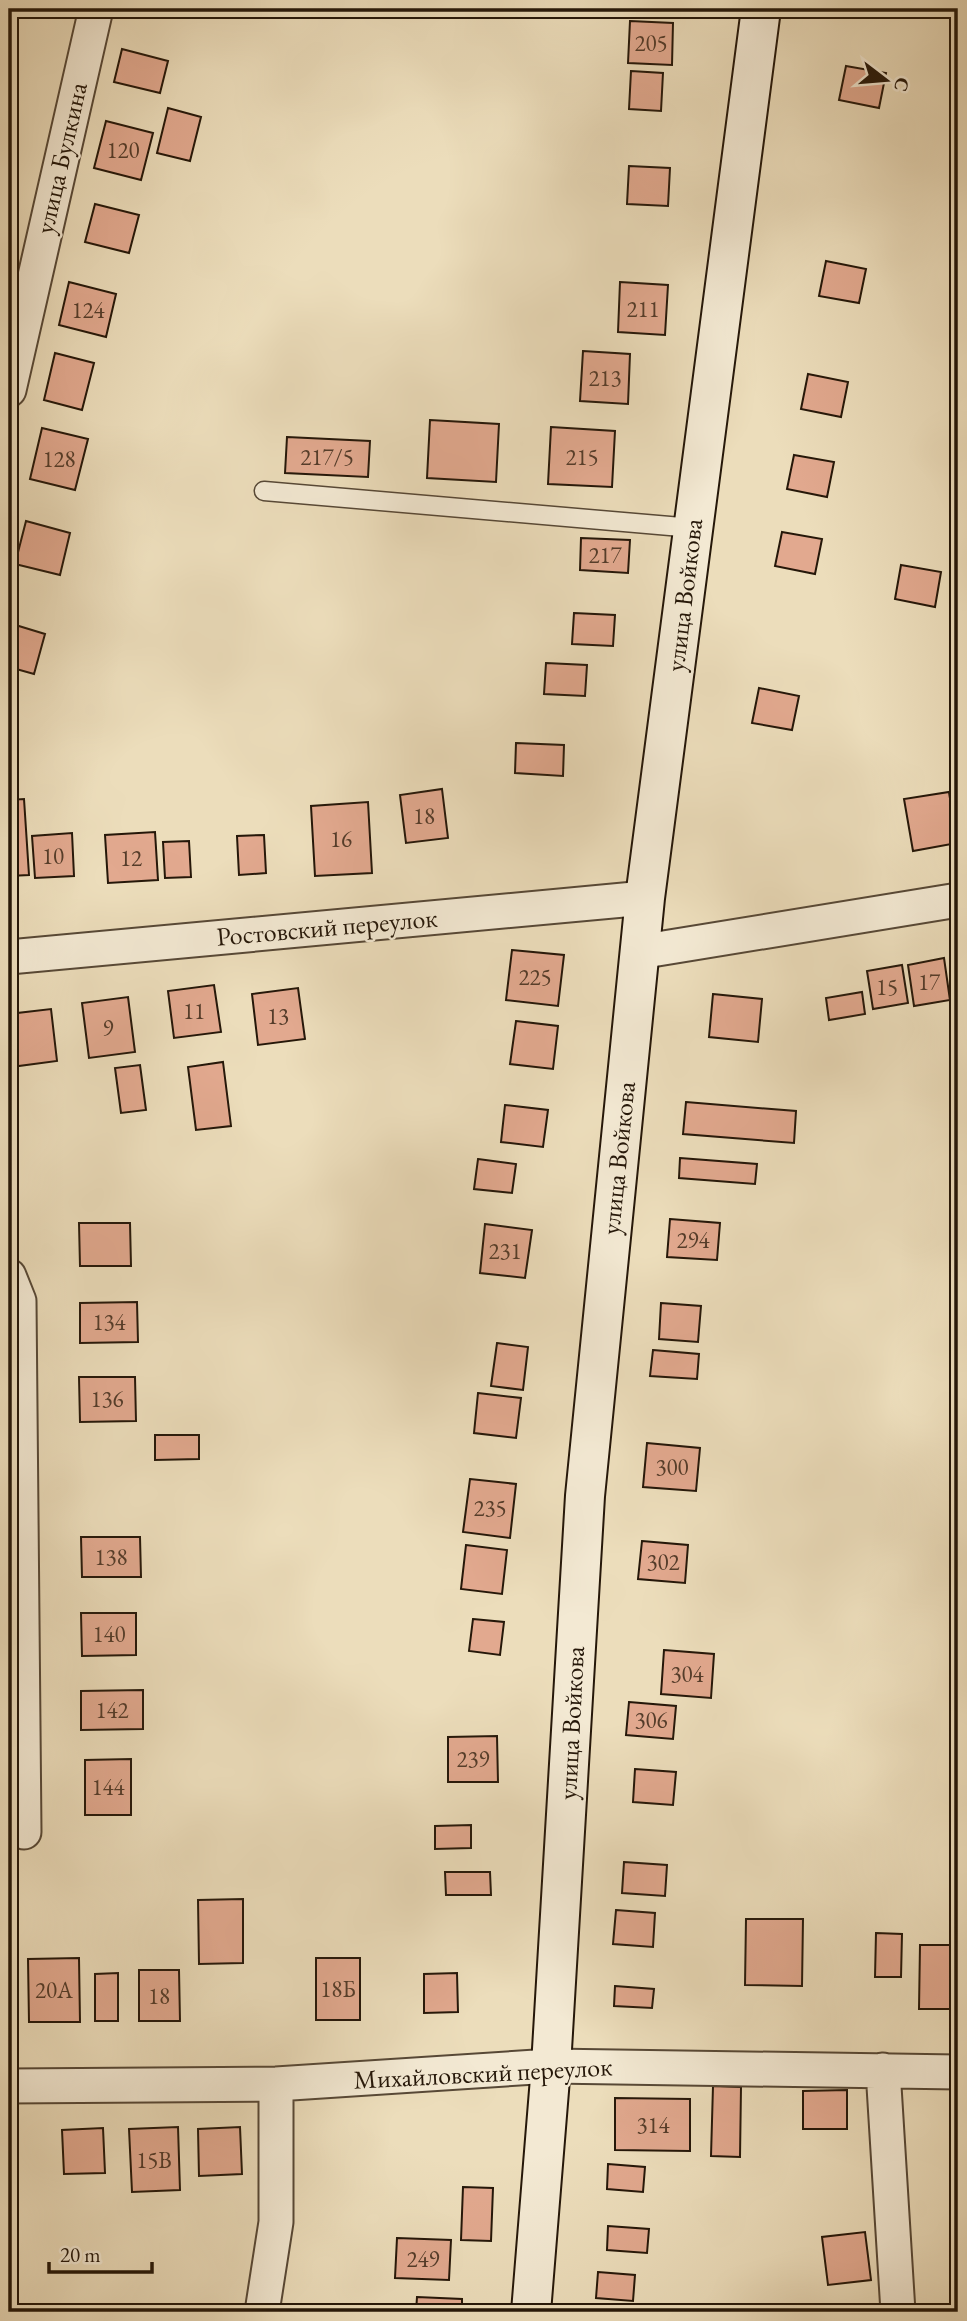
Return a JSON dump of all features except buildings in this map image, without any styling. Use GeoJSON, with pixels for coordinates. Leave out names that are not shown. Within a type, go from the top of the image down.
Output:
{"type":"FeatureCollection","features":[{"type":"Feature","properties":{"kind":"main road","name":"улица Войкова"},"geometry":{"type":"LineString","coordinates":[[531,2312],[551,2066],[585,1496],[639,952],[761,9]]}},
{"type":"Feature","properties":{"kind":"street","name":"улица Булкина"},"geometry":{"type":"LineString","coordinates":[[9,390],[96,9]]}},
{"type":"Feature","properties":{"kind":"street","name":"Ростовский переулок"},"geometry":{"type":"LineString","coordinates":[[9,957],[645,898]]}},
{"type":"Feature","properties":{"kind":"street"},"geometry":{"type":"LineString","coordinates":[[639,952],[958,900]]}},
{"type":"Feature","properties":{"kind":"street"},"geometry":{"type":"LineString","coordinates":[[9,1276],[19,1301],[24,1832]]}},
{"type":"Feature","properties":{"kind":"street","name":"Михайловский переулок"},"geometry":{"type":"LineString","coordinates":[[9,2086],[276,2084],[551,2066],[958,2072]]}},
{"type":"Feature","properties":{"kind":"street"},"geometry":{"type":"LineString","coordinates":[[883,2070],[898,2312]]}},
{"type":"Feature","properties":{"kind":"street"},"geometry":{"type":"LineString","coordinates":[[262,2312],[276,2222],[276,2084]]}},
{"type":"Feature","properties":{"kind":"lane"},"geometry":{"type":"LineString","coordinates":[[264,491],[693,528]]}}]}
